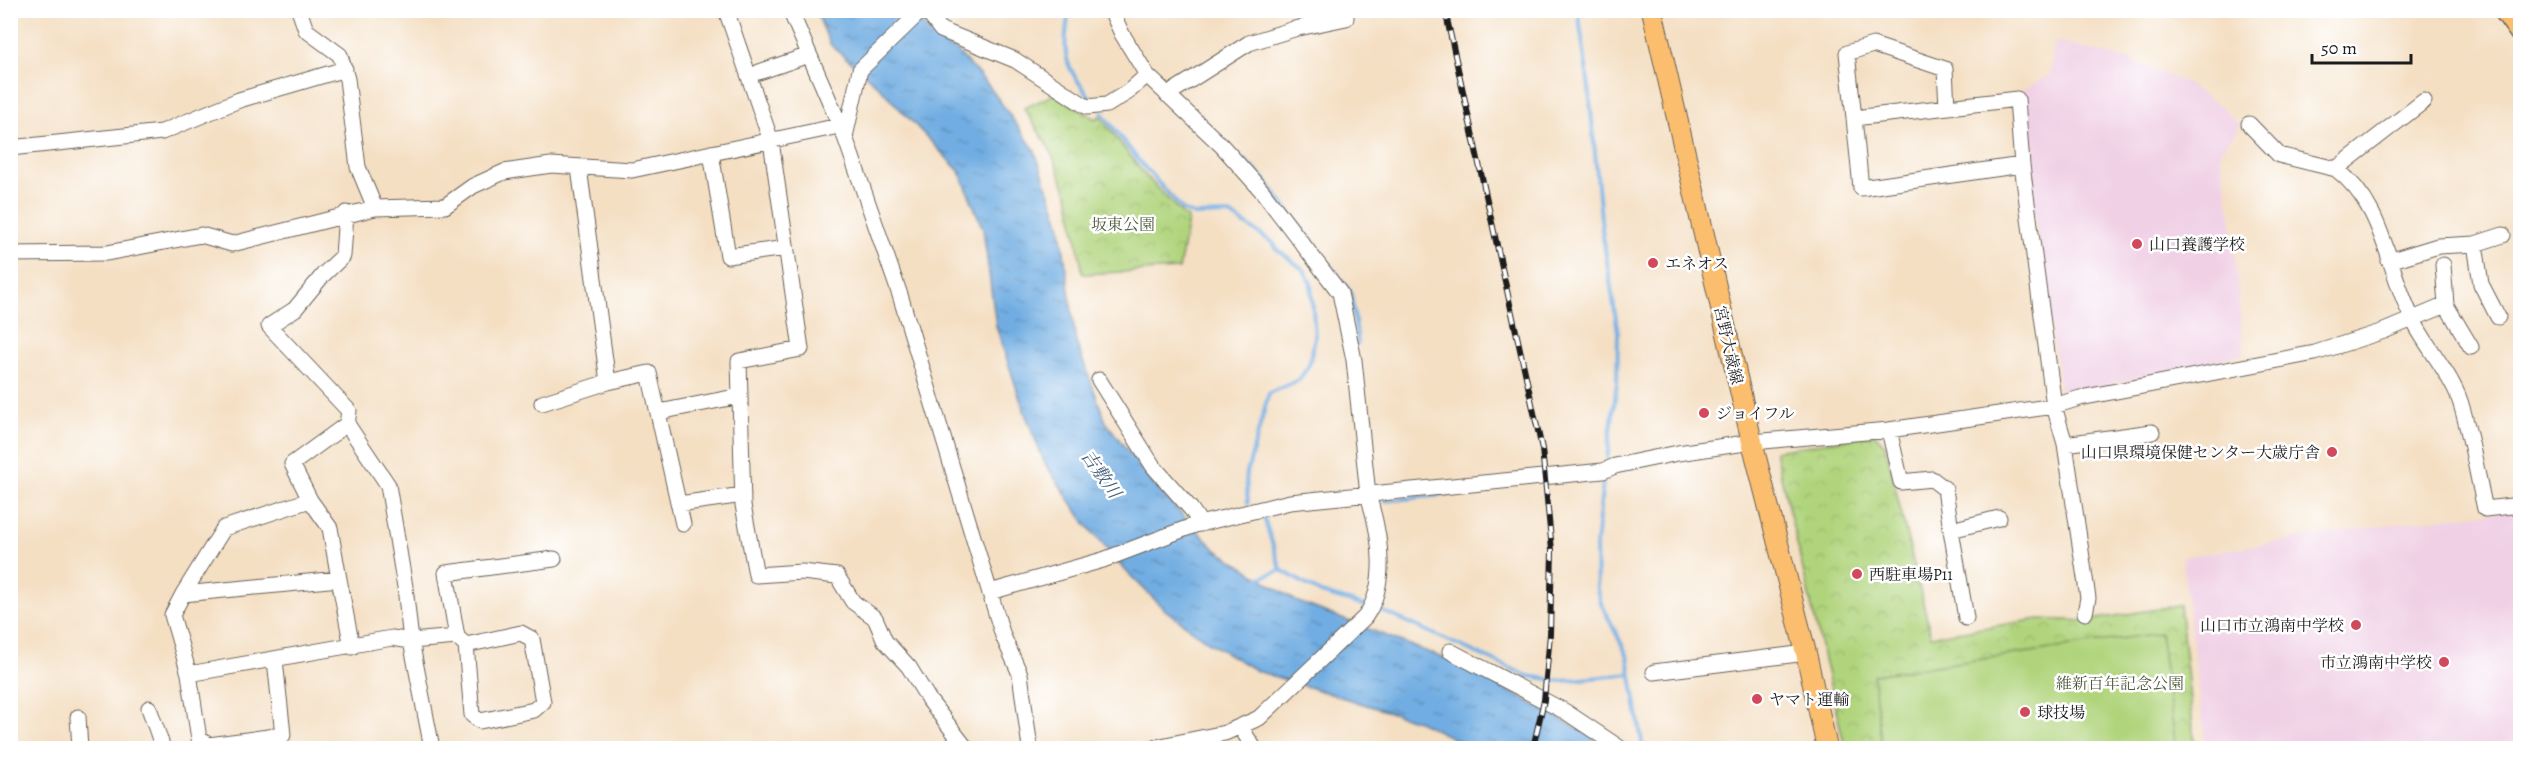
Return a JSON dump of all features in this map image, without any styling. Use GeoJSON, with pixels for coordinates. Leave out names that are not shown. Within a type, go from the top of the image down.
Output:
{"type":"FeatureCollection","features":[{"type":"Feature","properties":{"kind":"highway"},"geometry":{"type":"LineString","coordinates":[[2505,10],[2520,31]]}},
{"type":"Feature","properties":{"kind":"main road","name":"宮野大歳線"},"geometry":{"type":"LineString","coordinates":[[1652,10],[1752,442],[1806,653],[1827,748]]}},
{"type":"Feature","properties":{"kind":"street"},"geometry":{"type":"LineString","coordinates":[[299,10],[306,30],[340,56],[345,69],[358,167],[375,208]]}},
{"type":"Feature","properties":{"kind":"street"},"geometry":{"type":"LineString","coordinates":[[726,10],[771,141],[801,349],[738,361],[743,495],[756,575],[802,572],[837,576],[853,602],[875,618],[885,641],[909,667],[929,700],[966,748]]}},
{"type":"Feature","properties":{"kind":"street"},"geometry":{"type":"LineString","coordinates":[[790,10],[842,132],[900,295],[1003,636],[1020,674],[1030,748]]}},
{"type":"Feature","properties":{"kind":"street"},"geometry":{"type":"LineString","coordinates":[[1111,10],[1133,54],[1147,75],[1222,146],[1262,191],[1340,292],[1354,360],[1368,495],[1372,508],[1380,573],[1371,608],[1259,718],[1241,728],[1151,748]]}},
{"type":"Feature","properties":{"kind":"street"},"geometry":{"type":"LineString","coordinates":[[1167,95],[1249,44],[1294,29],[1346,18],[1346,10]]}},
{"type":"Feature","properties":{"kind":"street"},"geometry":{"type":"LineString","coordinates":[[842,132],[860,70],[923,12],[941,30],[1015,60],[1087,107],[1107,105],[1128,92],[1147,75]]}},
{"type":"Feature","properties":{"kind":"street"},"geometry":{"type":"LineString","coordinates":[[1947,107],[1945,69],[1873,45],[1847,53],[1861,188],[2022,165]]}},
{"type":"Feature","properties":{"kind":"street"},"geometry":{"type":"LineString","coordinates":[[759,72],[809,55]]}},
{"type":"Feature","properties":{"kind":"street"},"geometry":{"type":"LineString","coordinates":[[10,148],[162,132],[239,100],[345,69]]}},
{"type":"Feature","properties":{"kind":"street"},"geometry":{"type":"LineString","coordinates":[[1854,118],[2017,99],[2022,165],[2054,406],[2065,444],[2088,598],[2085,613]]}},
{"type":"Feature","properties":{"kind":"street"},"geometry":{"type":"LineString","coordinates":[[2336,169],[2424,101]]}},
{"type":"Feature","properties":{"kind":"street"},"geometry":{"type":"LineString","coordinates":[[2249,124],[2279,155],[2336,169],[2351,181],[2380,225],[2389,261],[2412,319],[2459,400],[2485,509],[2520,505]]}},
{"type":"Feature","properties":{"kind":"street"},"geometry":{"type":"LineString","coordinates":[[10,254],[107,253],[201,235],[232,244],[346,213],[375,208],[445,207],[473,186],[504,172],[551,165],[632,170],[771,141],[842,132]]}},
{"type":"Feature","properties":{"kind":"street"},"geometry":{"type":"LineString","coordinates":[[711,153],[728,256],[786,248]]}},
{"type":"Feature","properties":{"kind":"street"},"geometry":{"type":"LineString","coordinates":[[579,168],[608,382]]}},
{"type":"Feature","properties":{"kind":"street"},"geometry":{"type":"LineString","coordinates":[[346,213],[343,256],[323,274],[295,309],[269,326],[349,411],[347,424],[388,485],[405,587],[411,641],[432,748]]}},
{"type":"Feature","properties":{"kind":"street"},"geometry":{"type":"LineString","coordinates":[[2389,261],[2438,246],[2475,244],[2503,235]]}},
{"type":"Feature","properties":{"kind":"street"},"geometry":{"type":"LineString","coordinates":[[2475,244],[2481,284],[2498,317]]}},
{"type":"Feature","properties":{"kind":"street"},"geometry":{"type":"LineString","coordinates":[[2443,265],[2446,305],[2471,346]]}},
{"type":"Feature","properties":{"kind":"street"},"geometry":{"type":"LineString","coordinates":[[990,592],[1103,560],[1198,525],[1290,502],[1510,478],[1603,471],[1615,466],[1678,453],[1752,442],[1889,430],[2054,406],[2080,398],[2315,353],[2384,331],[2446,305]]}},
{"type":"Feature","properties":{"kind":"street"},"geometry":{"type":"LineString","coordinates":[[543,403],[608,382],[649,373],[683,524]]}},
{"type":"Feature","properties":{"kind":"street"},"geometry":{"type":"LineString","coordinates":[[1099,380],[1154,466],[1191,509],[1198,525]]}},
{"type":"Feature","properties":{"kind":"street"},"geometry":{"type":"LineString","coordinates":[[659,412],[740,396]]}},
{"type":"Feature","properties":{"kind":"street"},"geometry":{"type":"LineString","coordinates":[[347,424],[292,464],[310,500],[330,528],[352,647]]}},
{"type":"Feature","properties":{"kind":"street"},"geometry":{"type":"LineString","coordinates":[[1889,430],[1901,482],[1932,479],[1945,489],[1966,618]]}},
{"type":"Feature","properties":{"kind":"street"},"geometry":{"type":"LineString","coordinates":[[2065,444],[2152,432]]}},
{"type":"Feature","properties":{"kind":"street"},"geometry":{"type":"LineString","coordinates":[[679,504],[743,495]]}},
{"type":"Feature","properties":{"kind":"street"},"geometry":{"type":"LineString","coordinates":[[275,660],[284,742],[209,745],[199,739],[189,674],[172,615],[224,528],[310,500]]}},
{"type":"Feature","properties":{"kind":"street"},"geometry":{"type":"LineString","coordinates":[[1951,530],[1999,518]]}},
{"type":"Feature","properties":{"kind":"street"},"geometry":{"type":"LineString","coordinates":[[189,674],[352,647],[392,638],[411,641],[461,641],[521,633],[532,639],[543,702],[534,711],[480,721],[472,715],[461,641],[446,573],[554,560]]}},
{"type":"Feature","properties":{"kind":"street"},"geometry":{"type":"LineString","coordinates":[[183,594],[339,579]]}},
{"type":"Feature","properties":{"kind":"street"},"geometry":{"type":"LineString","coordinates":[[1450,651],[1566,712],[1620,748]]}},
{"type":"Feature","properties":{"kind":"street"},"geometry":{"type":"LineString","coordinates":[[1654,672],[1806,653]]}},
{"type":"Feature","properties":{"kind":"street"},"geometry":{"type":"LineString","coordinates":[[149,708],[163,748]]}},
{"type":"Feature","properties":{"kind":"street"},"geometry":{"type":"LineString","coordinates":[[78,717],[80,748]]}},
{"type":"Feature","properties":{"kind":"street"},"geometry":{"type":"LineString","coordinates":[[1241,728],[1254,748]]}},
{"type":"Feature","properties":{"kind":"shaded area"},"geometry":{"type":"Polygon","coordinates":[[[2055,41],[2130,60],[2183,82],[2221,106],[2240,126],[2220,153],[2231,218],[2244,354],[2061,395],[2032,196],[2022,90],[2050,75],[2055,41]]]}},
{"type":"Feature","properties":{"kind":"shaded area","name":"山口市立鴻南中学校"},"geometry":{"type":"Polygon","coordinates":[[[2516,510],[2520,540],[2520,748],[2206,748],[2182,557],[2392,524],[2516,510]]]}},
{"type":"Feature","properties":{"kind":"green space","name":"坂東公園"},"geometry":{"type":"Polygon","coordinates":[[[1055,94],[1095,119],[1100,116],[1144,174],[1188,220],[1179,269],[1083,274],[1068,194],[1049,148],[1024,108],[1055,94]]]}},
{"type":"Feature","properties":{"kind":"green space","name":"維新百年記念公園"},"geometry":{"type":"Polygon","coordinates":[[[1875,434],[1885,445],[1931,636],[2039,619],[2086,621],[2180,605],[2195,748],[1845,748],[1775,451],[1875,434]]]}},
{"type":"Feature","properties":{"kind":"green space","name":"球技場"},"geometry":{"type":"Polygon","coordinates":[[[2160,633],[2176,748],[1882,748],[1873,675],[2160,633]]]}},
{"type":"Feature","properties":{"kind":"water","name":"吉敷川"},"geometry":{"type":"Polygon","coordinates":[[[816,11],[911,11],[929,32],[958,52],[989,86],[1034,149],[1060,223],[1076,342],[1106,422],[1152,483],[1215,549],[1296,601],[1459,664],[1588,734],[1606,748],[1473,748],[1418,721],[1257,671],[1208,642],[1164,609],[1120,565],[1085,523],[1044,462],[1023,408],[996,326],[983,229],[960,172],[878,86],[830,44],[816,11]]]}},
{"type":"Feature","properties":{"kind":"waterway"},"geometry":{"type":"LineString","coordinates":[[1069,10],[1067,60],[1076,78],[1093,101]]}},
{"type":"Feature","properties":{"kind":"waterway"},"geometry":{"type":"LineString","coordinates":[[1578,10],[1589,88],[1602,230],[1618,332],[1617,383],[1607,459]]}},
{"type":"Feature","properties":{"kind":"waterway"},"geometry":{"type":"LineString","coordinates":[[1102,113],[1139,161],[1183,210],[1194,215],[1230,214],[1272,242],[1278,250],[1304,270],[1311,284],[1315,337],[1309,365],[1299,380],[1269,393],[1246,476],[1248,503]]}},
{"type":"Feature","properties":{"kind":"waterway"},"geometry":{"type":"LineString","coordinates":[[1244,160],[1264,179],[1351,293],[1358,343]]}},
{"type":"Feature","properties":{"kind":"waterway"},"geometry":{"type":"LineString","coordinates":[[1603,482],[1596,544],[1597,590],[1601,603],[1628,657],[1643,748]]}},
{"type":"Feature","properties":{"kind":"waterway"},"geometry":{"type":"LineString","coordinates":[[1385,501],[1460,493]]}},
{"type":"Feature","properties":{"kind":"waterway"},"geometry":{"type":"LineString","coordinates":[[1264,518],[1281,570]]}},
{"type":"Feature","properties":{"kind":"waterway"},"geometry":{"type":"LineString","coordinates":[[1260,578],[1281,570],[1321,593],[1365,606]]}},
{"type":"Feature","properties":{"kind":"waterway"},"geometry":{"type":"LineString","coordinates":[[1382,611],[1528,676],[1562,681],[1631,674]]}},
{"type":"Feature","properties":{"kind":"railway"},"geometry":{"type":"LineString","coordinates":[[1445,10],[1542,449],[1552,550],[1550,634],[1544,700],[1533,748]]}},
{"type":"Feature","properties":{"kind":"place","name":"山口養護学校"},"geometry":{"type":"Point","coordinates":[2137,244]}},
{"type":"Feature","properties":{"kind":"place","name":"エネオス"},"geometry":{"type":"Point","coordinates":[1653,263]}},
{"type":"Feature","properties":{"kind":"place","name":"ジョイフル"},"geometry":{"type":"Point","coordinates":[1704,413]}},
{"type":"Feature","properties":{"kind":"place","name":"山口県環境保健センター大歳庁舎"},"geometry":{"type":"Point","coordinates":[2332,452]}},
{"type":"Feature","properties":{"kind":"place","name":"西駐車場P11"},"geometry":{"type":"Point","coordinates":[1857,574]}},
{"type":"Feature","properties":{"kind":"place","name":"山口市立鴻南中学校"},"geometry":{"type":"Point","coordinates":[2356,625]}},
{"type":"Feature","properties":{"kind":"place","name":"市立鴻南中学校"},"geometry":{"type":"Point","coordinates":[2444,662]}},
{"type":"Feature","properties":{"kind":"place","name":"ヤマト運輸"},"geometry":{"type":"Point","coordinates":[1757,699]}},
{"type":"Feature","properties":{"kind":"place","name":"球技場"},"geometry":{"type":"Point","coordinates":[2025,712]}}]}
